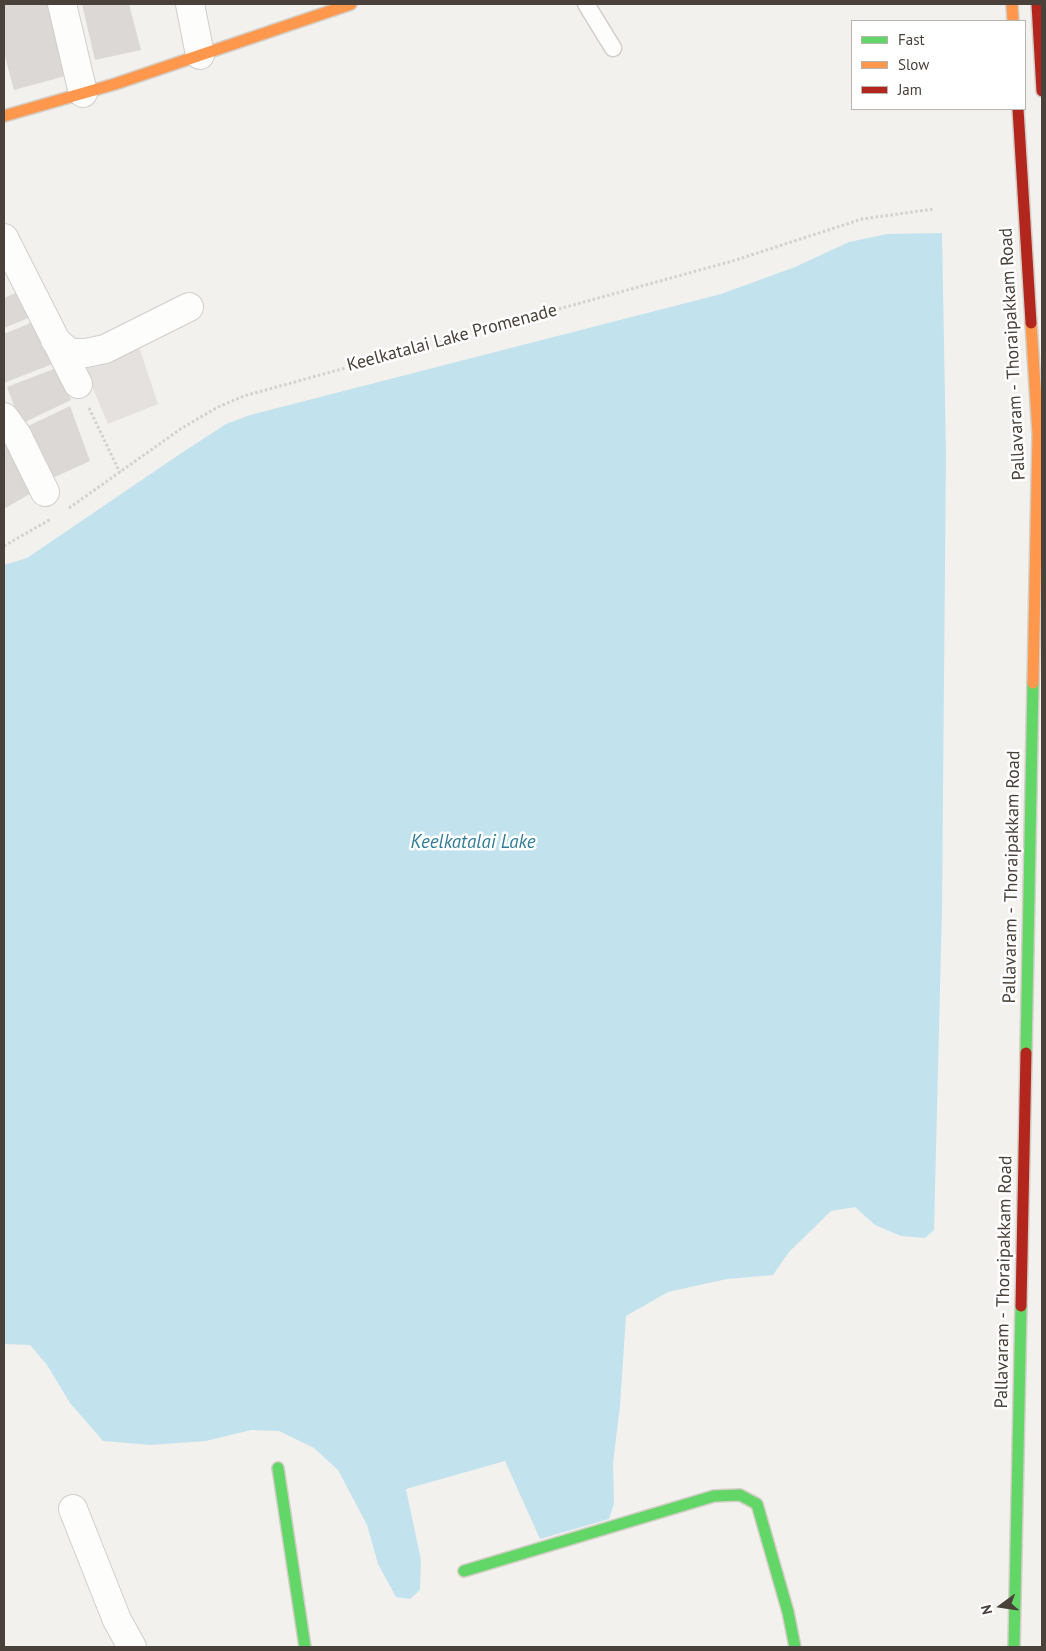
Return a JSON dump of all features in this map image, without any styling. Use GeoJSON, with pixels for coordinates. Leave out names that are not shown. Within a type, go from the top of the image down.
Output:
{"type":"FeatureCollection","features":[{"type":"Feature","properties":{"kind":"main road"},"geometry":{"type":"LineString","coordinates":[[1012,4],[1013,20]]}},
{"type":"Feature","properties":{"kind":"main road"},"geometry":{"type":"LineString","coordinates":[[1037,4],[1042,91]]}},
{"type":"Feature","properties":{"kind":"main road"},"geometry":{"type":"LineString","coordinates":[[4,116],[83,93],[200,55],[341,5]]}},
{"type":"Feature","properties":{"kind":"main road","name":"Pallavaram - Thoraipakkam Road"},"geometry":{"type":"LineString","coordinates":[[1014,1647],[1038,434],[1018,110]]}},
{"type":"Feature","properties":{"kind":"main road"},"geometry":{"type":"LineString","coordinates":[[278,1468],[305,1647]]}},
{"type":"Feature","properties":{"kind":"main road"},"geometry":{"type":"LineString","coordinates":[[464,1571],[714,1496],[740,1495],[756,1504],[788,1612],[795,1647]]}},
{"type":"Feature","properties":{"kind":"street"},"geometry":{"type":"LineString","coordinates":[[62,4],[83,93]]}},
{"type":"Feature","properties":{"kind":"street"},"geometry":{"type":"LineString","coordinates":[[190,4],[200,55]]}},
{"type":"Feature","properties":{"kind":"street"},"geometry":{"type":"LineString","coordinates":[[4,238],[78,384]]}},
{"type":"Feature","properties":{"kind":"street"},"geometry":{"type":"LineString","coordinates":[[55,340],[70,352],[92,352],[106,348],[189,307]]}},
{"type":"Feature","properties":{"kind":"street"},"geometry":{"type":"LineString","coordinates":[[4,418],[17,435],[51,504]]}},
{"type":"Feature","properties":{"kind":"street"},"geometry":{"type":"LineString","coordinates":[[73,1509],[117,1620],[132,1647]]}},
{"type":"Feature","properties":{"kind":"lane"},"geometry":{"type":"LineString","coordinates":[[586,4],[613,48]]}},
{"type":"Feature","properties":{"kind":"path","name":"Keelkatalai Lake Promenade"},"geometry":{"type":"LineString","coordinates":[[64,511],[182,428],[218,406],[244,396],[736,260],[862,219],[934,209]]}},
{"type":"Feature","properties":{"kind":"path"},"geometry":{"type":"LineString","coordinates":[[78,384],[120,473]]}},
{"type":"Feature","properties":{"kind":"path"},"geometry":{"type":"LineString","coordinates":[[4,546],[51,504]]}},
{"type":"Feature","properties":{"kind":"shaded area"},"geometry":{"type":"Polygon","coordinates":[[[139,347],[158,404],[108,424],[84,368],[139,347]]]}},
{"type":"Feature","properties":{"kind":"water","name":"Keelkatalai Lake"},"geometry":{"type":"Polygon","coordinates":[[[942,233],[946,453],[942,910],[934,1230],[925,1238],[901,1236],[875,1225],[855,1207],[831,1211],[789,1252],[773,1275],[727,1279],[668,1292],[626,1316],[620,1406],[613,1463],[614,1504],[609,1519],[540,1539],[505,1461],[406,1489],[421,1560],[420,1590],[410,1599],[396,1597],[378,1564],[367,1525],[338,1470],[314,1448],[279,1431],[251,1430],[206,1441],[151,1445],[103,1441],[70,1403],[47,1365],[30,1345],[4,1344],[4,565],[27,558],[226,424],[250,415],[721,294],[795,267],[849,242],[887,234],[942,233]]]}},
{"type":"Feature","properties":{"kind":"building"},"geometry":{"type":"Polygon","coordinates":[[[4,4],[54,4],[69,75],[14,90],[4,53],[4,4]]]}},
{"type":"Feature","properties":{"kind":"building"},"geometry":{"type":"Polygon","coordinates":[[[82,4],[129,4],[141,50],[95,60],[82,4]]]}},
{"type":"Feature","properties":{"kind":"building"},"geometry":{"type":"Polygon","coordinates":[[[20,291],[31,317],[4,328],[4,298],[20,291]]]}},
{"type":"Feature","properties":{"kind":"building"},"geometry":{"type":"Polygon","coordinates":[[[35,321],[55,363],[4,383],[4,334],[35,321]]]}},
{"type":"Feature","properties":{"kind":"building"},"geometry":{"type":"Polygon","coordinates":[[[56,368],[71,400],[21,424],[7,387],[56,368]]]}},
{"type":"Feature","properties":{"kind":"building"},"geometry":{"type":"Polygon","coordinates":[[[70,406],[90,461],[46,481],[26,427],[70,406]]]}},
{"type":"Feature","properties":{"kind":"building"},"geometry":{"type":"Polygon","coordinates":[[[16,439],[38,489],[4,509],[4,446],[16,439]]]}},
{"type":"Feature","properties":{"kind":"traffic: fast"},"geometry":{"type":"LineString","coordinates":[[1026,1053],[1033,683]]}},
{"type":"Feature","properties":{"kind":"traffic: fast"},"geometry":{"type":"LineString","coordinates":[[1014,1647],[1021,1306]]}},
{"type":"Feature","properties":{"kind":"traffic: fast"},"geometry":{"type":"LineString","coordinates":[[278,1468],[305,1647]]}},
{"type":"Feature","properties":{"kind":"traffic: fast"},"geometry":{"type":"LineString","coordinates":[[464,1571],[714,1496],[740,1495],[757,1504],[788,1612],[795,1647]]}},
{"type":"Feature","properties":{"kind":"traffic: slow"},"geometry":{"type":"LineString","coordinates":[[4,116],[115,84],[351,4]]}},
{"type":"Feature","properties":{"kind":"traffic: slow"},"geometry":{"type":"LineString","coordinates":[[1012,4],[1013,20]]}},
{"type":"Feature","properties":{"kind":"traffic: slow"},"geometry":{"type":"LineString","coordinates":[[1031,323],[1038,434],[1033,683]]}},
{"type":"Feature","properties":{"kind":"traffic: jam"},"geometry":{"type":"LineString","coordinates":[[1037,4],[1042,91]]}},
{"type":"Feature","properties":{"kind":"traffic: jam"},"geometry":{"type":"LineString","coordinates":[[1018,110],[1031,323]]}},
{"type":"Feature","properties":{"kind":"traffic: jam"},"geometry":{"type":"LineString","coordinates":[[1021,1306],[1026,1053]]}}]}
